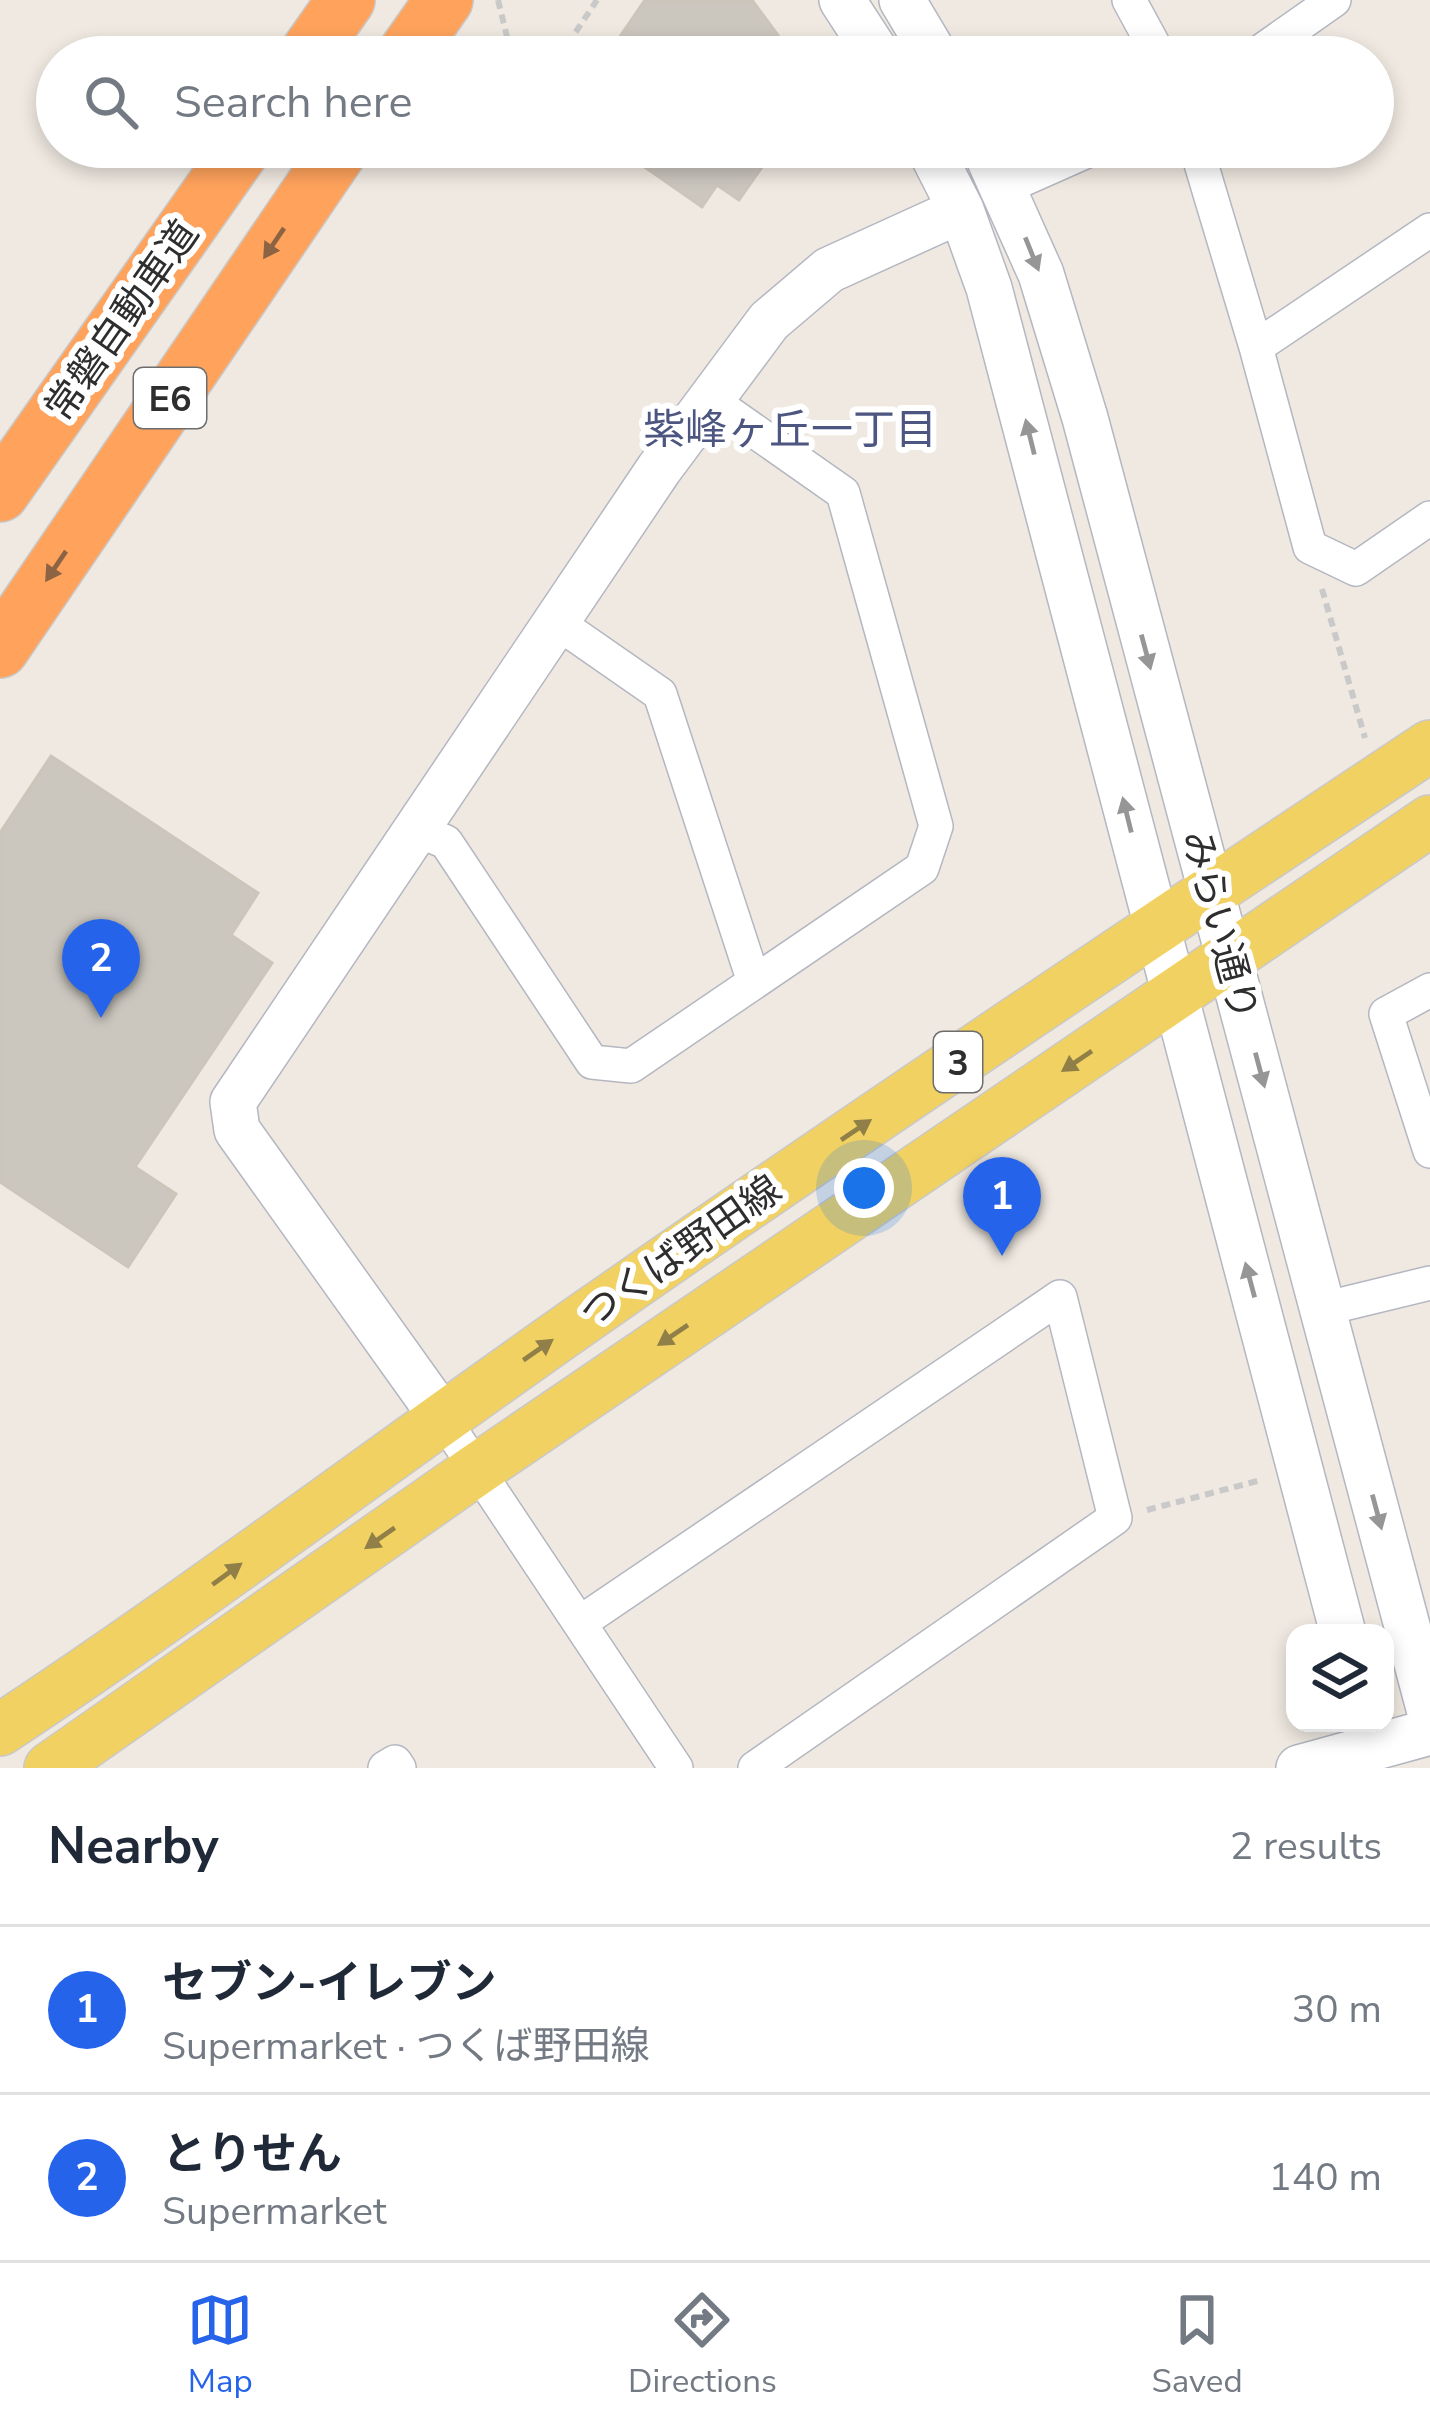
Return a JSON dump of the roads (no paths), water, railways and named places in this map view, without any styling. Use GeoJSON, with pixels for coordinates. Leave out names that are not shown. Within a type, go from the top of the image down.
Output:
{"type":"FeatureCollection","features":[{"type":"Feature","properties":{"kind":"highway"},"geometry":{"type":"LineString","coordinates":[[321,36],[346,0]]}},
{"type":"Feature","properties":{"kind":"highway"},"geometry":{"type":"LineString","coordinates":[[418,36],[443,0]]}},
{"type":"Feature","properties":{"kind":"highway","name":"常磐自動車道"},"geometry":{"type":"LineString","coordinates":[[0,493],[228,168]]}},
{"type":"Feature","properties":{"kind":"highway","name":"常磐自動車道"},"geometry":{"type":"LineString","coordinates":[[0,649],[327,168]]}},
{"type":"Feature","properties":{"kind":"main road","name":"つくば野田線"},"geometry":{"type":"LineString","coordinates":[[0,1730],[132,1643],[778,1183],[1430,746]]}},
{"type":"Feature","properties":{"kind":"main road","name":"つくば野田線"},"geometry":{"type":"LineString","coordinates":[[50,1768],[476,1470],[1430,820]]}},
{"type":"Feature","properties":{"kind":"street"},"geometry":{"type":"LineString","coordinates":[[842,0],[865,36]]}},
{"type":"Feature","properties":{"kind":"street"},"geometry":{"type":"LineString","coordinates":[[902,0],[923,36]]}},
{"type":"Feature","properties":{"kind":"street"},"geometry":{"type":"LineString","coordinates":[[1130,0],[1149,36]]}},
{"type":"Feature","properties":{"kind":"street"},"geometry":{"type":"LineString","coordinates":[[1283,36],[1334,0]]}},
{"type":"Feature","properties":{"kind":"street","name":"みらい通り"},"geometry":{"type":"LineString","coordinates":[[940,168],[961,210],[989,288],[1016,386],[1341,1624]]}},
{"type":"Feature","properties":{"kind":"street","name":"みらい通り"},"geometry":{"type":"LineString","coordinates":[[996,168],[1041,274],[1084,418],[1430,1712]]}},
{"type":"Feature","properties":{"kind":"street"},"geometry":{"type":"LineString","coordinates":[[1006,188],[1050,168]]}},
{"type":"Feature","properties":{"kind":"street"},"geometry":{"type":"LineString","coordinates":[[1202,168],[1310,548],[1356,569],[1430,518]]}},
{"type":"Feature","properties":{"kind":"street"},"geometry":{"type":"LineString","coordinates":[[676,1768],[442,1418],[238,1130],[232,1102],[555,621],[769,321],[829,270],[961,210]]}},
{"type":"Feature","properties":{"kind":"street"},"geometry":{"type":"LineString","coordinates":[[1256,347],[1430,230]]}},
{"type":"Feature","properties":{"kind":"street"},"geometry":{"type":"LineString","coordinates":[[417,830],[446,842],[592,1062],[631,1066],[922,868],[936,826],[843,493],[709,399]]}},
{"type":"Feature","properties":{"kind":"street"},"geometry":{"type":"LineString","coordinates":[[555,621],[660,694],[753,980]]}},
{"type":"Feature","properties":{"kind":"street"},"geometry":{"type":"LineString","coordinates":[[1430,990],[1386,1014],[1430,1151]]}},
{"type":"Feature","properties":{"kind":"street"},"geometry":{"type":"LineString","coordinates":[[1323,1309],[1430,1283]]}},
{"type":"Feature","properties":{"kind":"street"},"geometry":{"type":"LineString","coordinates":[[581,1622],[1060,1297],[1115,1518],[755,1768]]}},
{"type":"Feature","properties":{"kind":"street"},"geometry":{"type":"LineString","coordinates":[[1299,1768],[1430,1732]]}},
{"type":"Feature","properties":{"kind":"street"},"geometry":{"type":"LineString","coordinates":[[385,1768],[395,1762],[399,1768]]}},
{"type":"Feature","properties":{"kind":"place","name":"とりせん"},"geometry":{"type":"Point","coordinates":[101,1018]}},
{"type":"Feature","properties":{"kind":"place","name":"セブン-イレブン"},"geometry":{"type":"Point","coordinates":[1002,1256]}},
{"type":"Feature","properties":{"kind":"district","name":"紫峰ヶ丘一丁目"},"geometry":{"type":"Point","coordinates":[790,429]}}]}
